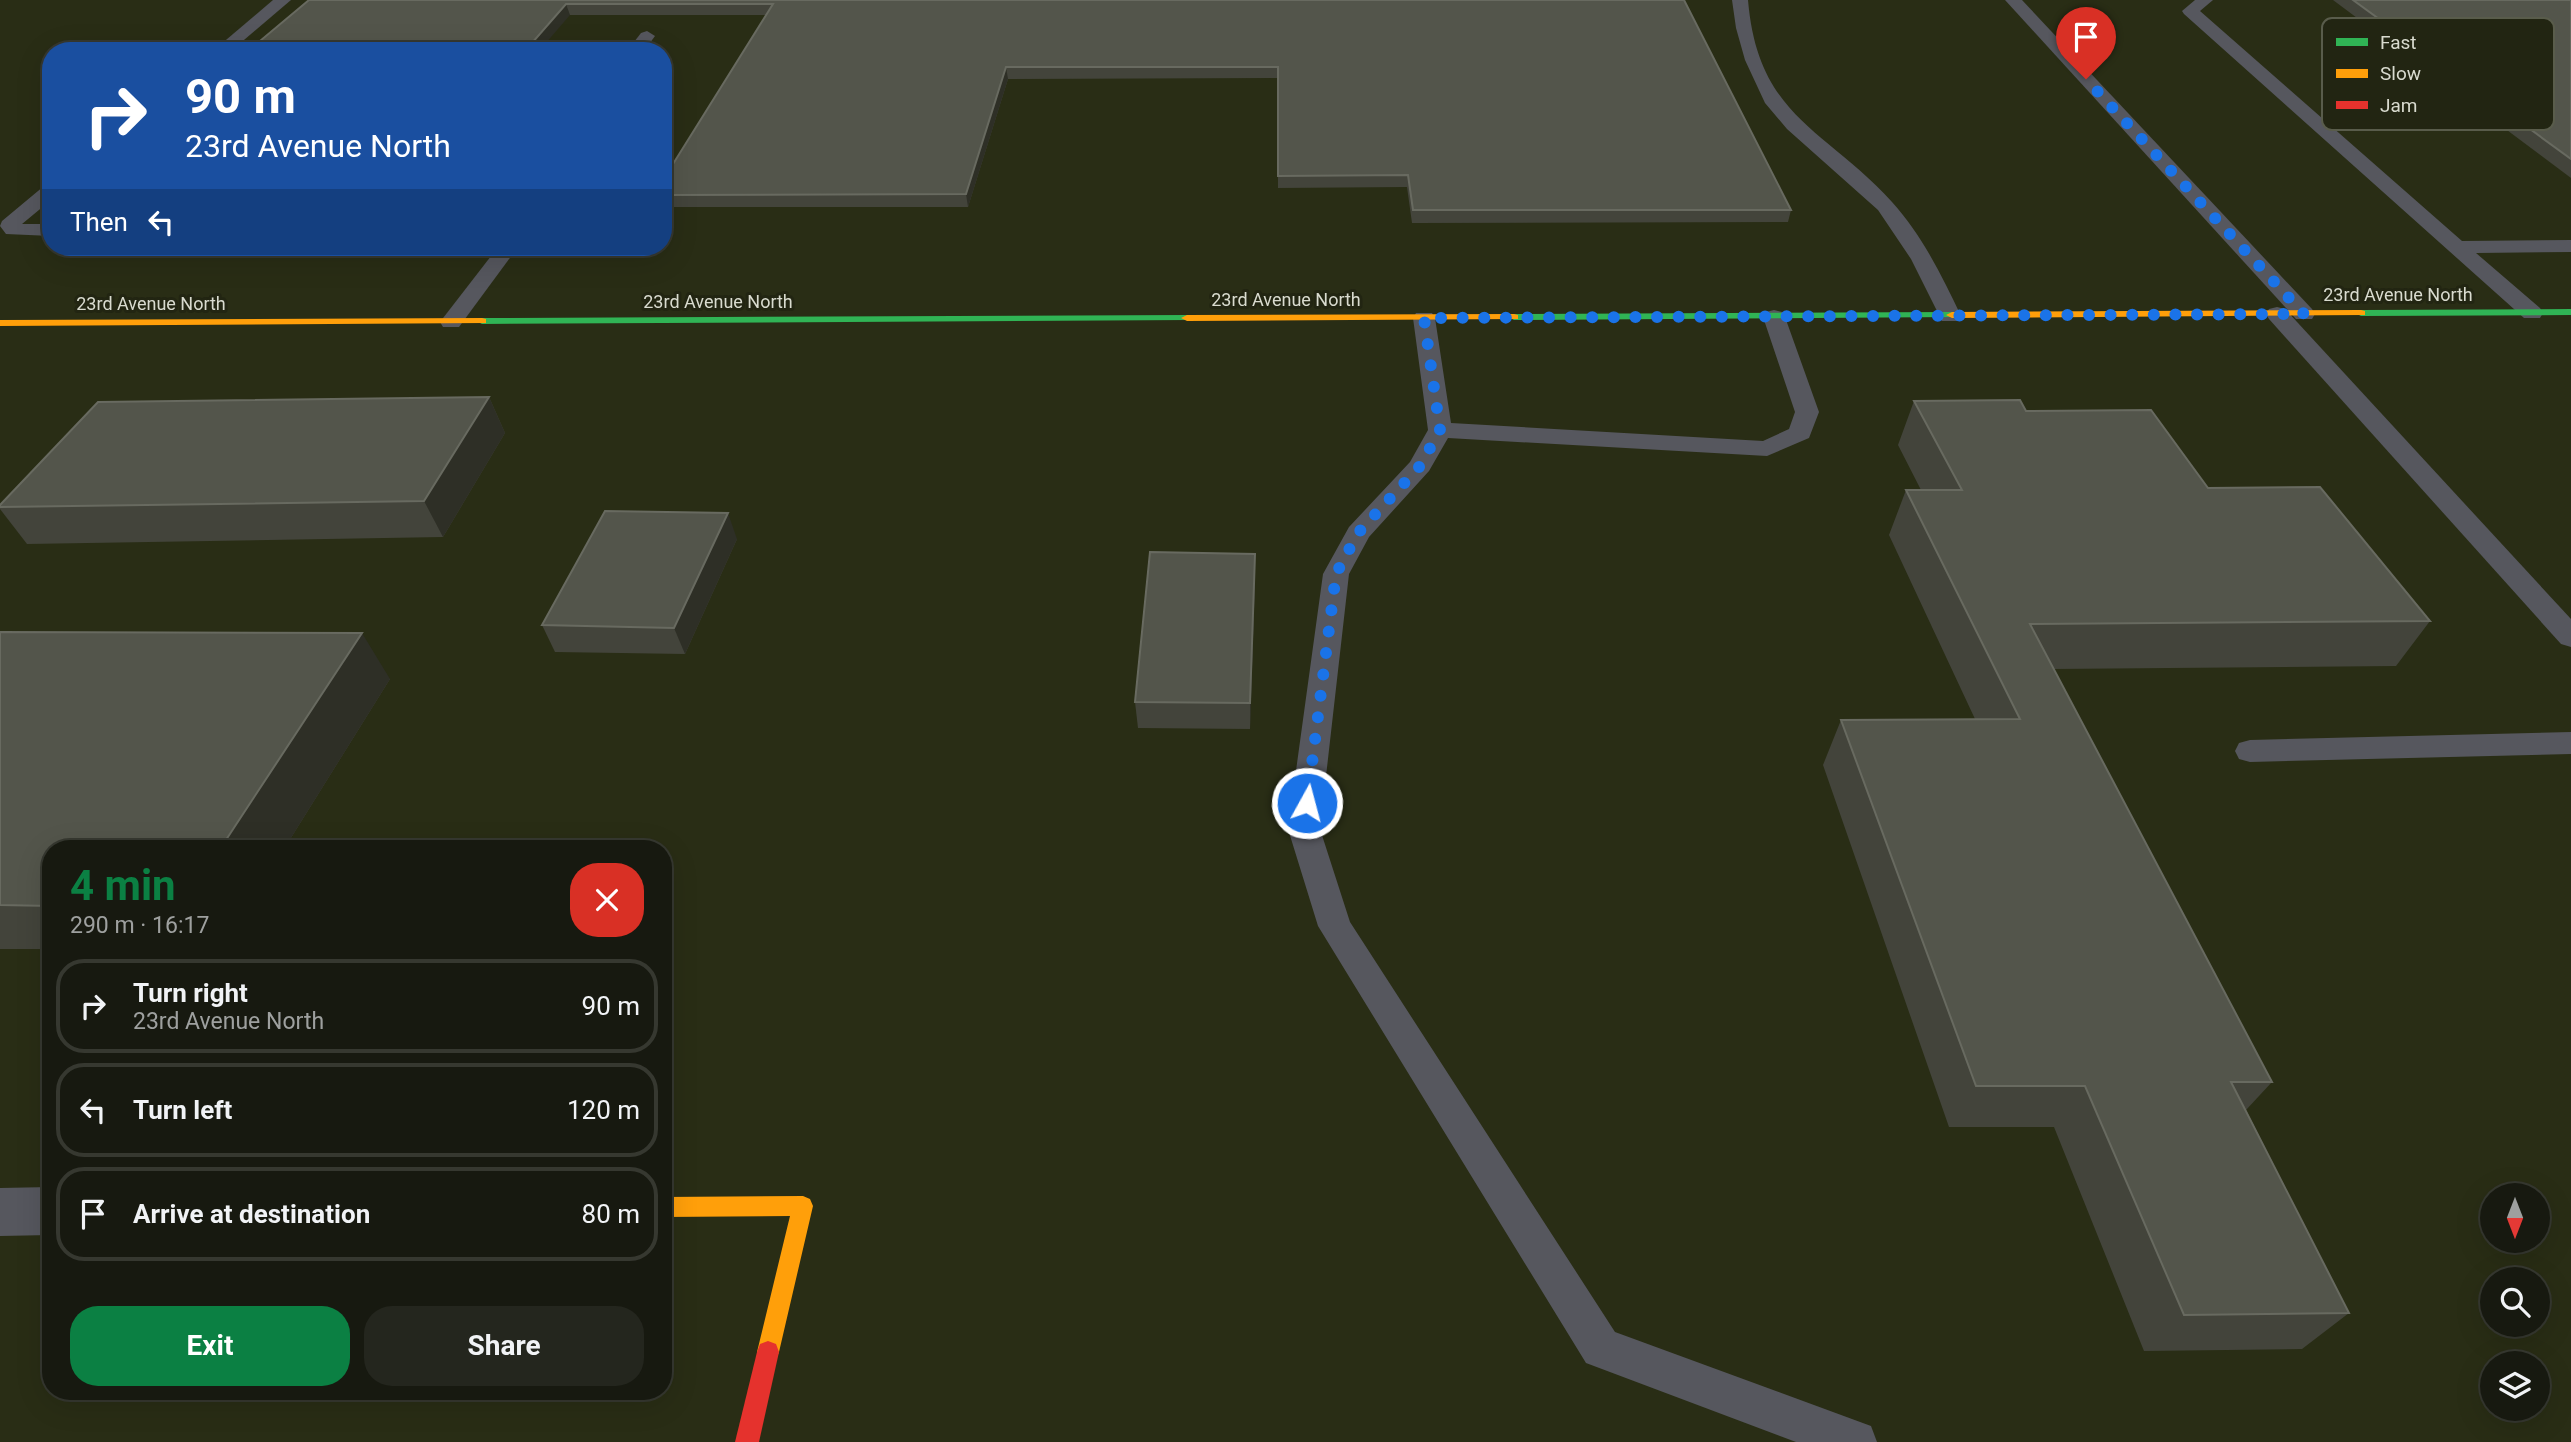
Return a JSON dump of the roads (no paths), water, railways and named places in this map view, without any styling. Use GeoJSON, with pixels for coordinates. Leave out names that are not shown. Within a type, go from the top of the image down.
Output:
{"type":"FeatureCollection","features":[{"type":"Feature","properties":{"kind":"street","name":"23rd Avenue North"},"geometry":{"type":"LineString","coordinates":[[0,323],[2571,312]]}},
{"type":"Feature","properties":{"kind":"street"},"geometry":{"type":"LineString","coordinates":[[672,1207],[803,1206],[747,1442]]}},
{"type":"Feature","properties":{"kind":"street"},"geometry":{"type":"LineString","coordinates":[[0,1212],[42,1211]]}},
{"type":"Feature","properties":{"kind":"lane"},"geometry":{"type":"LineString","coordinates":[[232,42],[283,0]]}},
{"type":"Feature","properties":{"kind":"lane"},"geometry":{"type":"LineString","coordinates":[[1740,0],[1740,20],[1748,46],[1771,98],[1782,113],[1857,177],[1887,208],[1933,279],[1950,316]]}},
{"type":"Feature","properties":{"kind":"lane"},"geometry":{"type":"LineString","coordinates":[[2013,0],[2304,314]]}},
{"type":"Feature","properties":{"kind":"lane"},"geometry":{"type":"LineString","coordinates":[[2205,0],[2190,11],[2322,127]]}},
{"type":"Feature","properties":{"kind":"lane"},"geometry":{"type":"LineString","coordinates":[[642,42],[647,36]]}},
{"type":"Feature","properties":{"kind":"lane"},"geometry":{"type":"LineString","coordinates":[[2325,130],[2532,313]]}},
{"type":"Feature","properties":{"kind":"lane"},"geometry":{"type":"LineString","coordinates":[[42,198],[9,225],[13,230],[42,230]]}},
{"type":"Feature","properties":{"kind":"lane"},"geometry":{"type":"LineString","coordinates":[[2458,247],[2571,246]]}},
{"type":"Feature","properties":{"kind":"lane"},"geometry":{"type":"LineString","coordinates":[[451,321],[501,256]]}},
{"type":"Feature","properties":{"kind":"lane"},"geometry":{"type":"LineString","coordinates":[[2277,314],[2571,637]]}},
{"type":"Feature","properties":{"kind":"lane"},"geometry":{"type":"LineString","coordinates":[[1440,430],[1767,449],[1800,433],[1807,412],[1774,317]]}},
{"type":"Feature","properties":{"kind":"lane"},"geometry":{"type":"LineString","coordinates":[[1424,318],[1440,430],[1420,466],[1358,533],[1336,574],[1304,829],[1335,926],[1601,1348],[1855,1442]]}},
{"type":"Feature","properties":{"kind":"lane"},"geometry":{"type":"LineString","coordinates":[[2250,751],[2571,743]]}}]}
